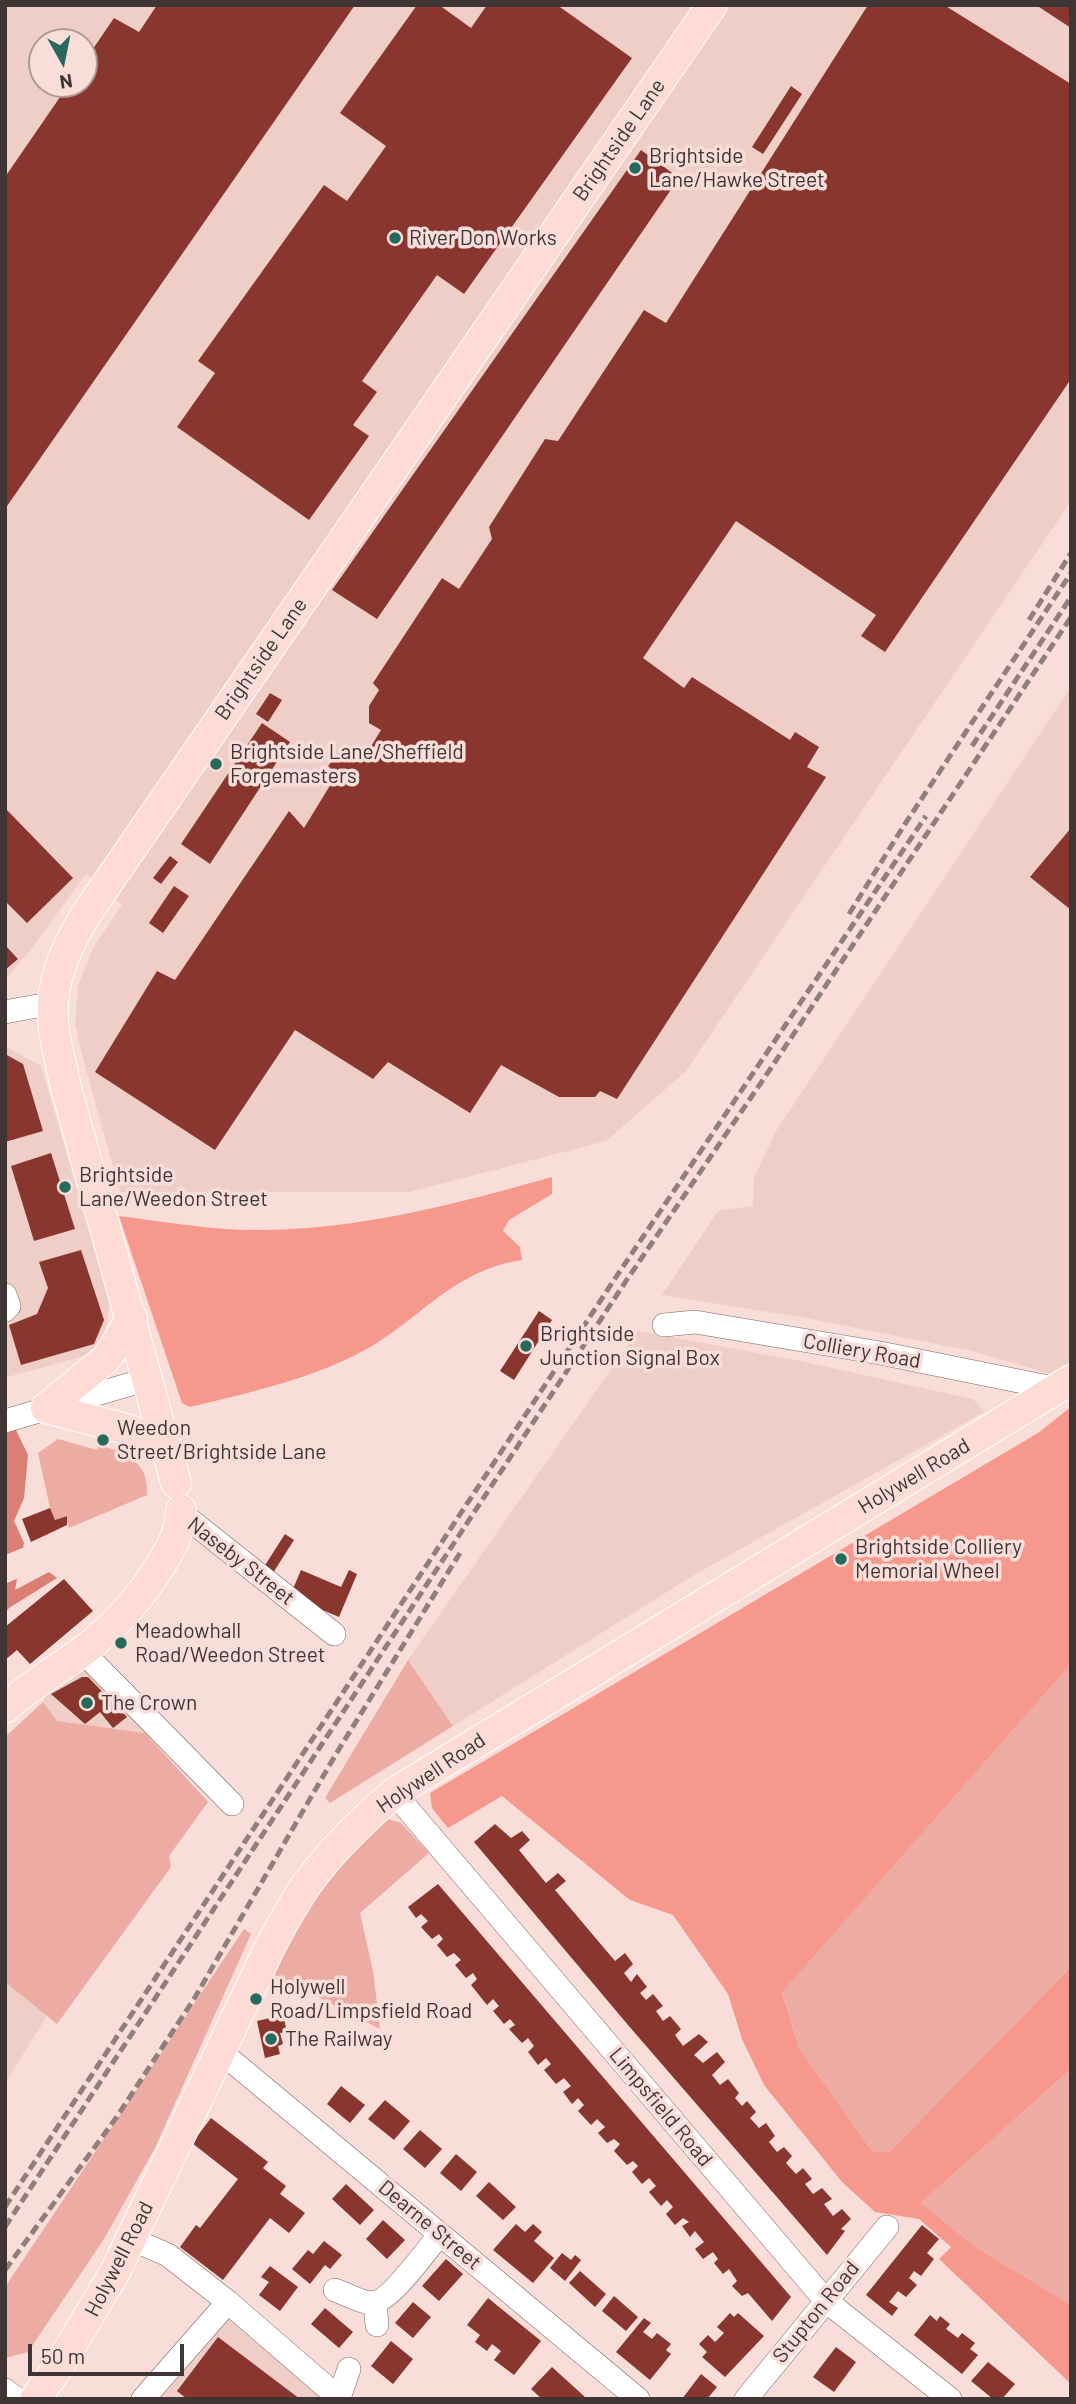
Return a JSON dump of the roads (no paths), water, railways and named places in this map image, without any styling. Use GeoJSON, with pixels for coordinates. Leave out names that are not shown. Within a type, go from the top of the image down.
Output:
{"type":"FeatureCollection","features":[{"type":"Feature","properties":{"kind":"main road","name":"Brightside Lane"},"geometry":{"type":"LineString","coordinates":[[179,1502],[132,1318],[65,1084],[56,1039],[53,1003],[60,970],[86,914],[712,5]]}},
{"type":"Feature","properties":{"kind":"main road"},"geometry":{"type":"LineString","coordinates":[[26,1414],[107,1358],[132,1318]]}},
{"type":"Feature","properties":{"kind":"main road","name":"Holywell Road"},"geometry":{"type":"LineString","coordinates":[[36,2399],[91,2316],[131,2239],[271,1945],[311,1879],[361,1822],[394,1793],[1065,1384]]}},
{"type":"Feature","properties":{"kind":"main road"},"geometry":{"type":"LineString","coordinates":[[26,1414],[130,1430],[167,1447]]}},
{"type":"Feature","properties":{"kind":"main road"},"geometry":{"type":"LineString","coordinates":[[5,1708],[112,1627],[149,1584],[175,1540],[179,1502]]}},
{"type":"Feature","properties":{"kind":"street"},"geometry":{"type":"LineString","coordinates":[[5,1012],[53,1003]]}},
{"type":"Feature","properties":{"kind":"street"},"geometry":{"type":"LineString","coordinates":[[5,1295],[9,1307],[5,1310]]}},
{"type":"Feature","properties":{"kind":"street","name":"Colliery Road"},"geometry":{"type":"LineString","coordinates":[[664,1325],[695,1322],[1065,1384]]}},
{"type":"Feature","properties":{"kind":"street"},"geometry":{"type":"LineString","coordinates":[[26,1414],[148,1379]]}},
{"type":"Feature","properties":{"kind":"street","name":"Naseby Street"},"geometry":{"type":"LineString","coordinates":[[179,1502],[334,1634]]}},
{"type":"Feature","properties":{"kind":"street"},"geometry":{"type":"LineString","coordinates":[[82,1651],[232,1804]]}},
{"type":"Feature","properties":{"kind":"street","name":"Limpsfield Road"},"geometry":{"type":"LineString","coordinates":[[394,1793],[825,2301],[950,2399]]}},
{"type":"Feature","properties":{"kind":"street","name":"Dearne Street"},"geometry":{"type":"LineString","coordinates":[[221,2052],[638,2399]]}},
{"type":"Feature","properties":{"kind":"street","name":"Stupton Road"},"geometry":{"type":"LineString","coordinates":[[747,2399],[887,2227]]}},
{"type":"Feature","properties":{"kind":"street"},"geometry":{"type":"LineString","coordinates":[[335,2290],[370,2303],[376,2314],[440,2234]]}},
{"type":"Feature","properties":{"kind":"street"},"geometry":{"type":"LineString","coordinates":[[131,2239],[168,2255],[228,2302],[339,2398],[349,2369]]}},
{"type":"Feature","properties":{"kind":"street"},"geometry":{"type":"LineString","coordinates":[[143,2399],[228,2302]]}},
{"type":"Feature","properties":{"kind":"street"},"geometry":{"type":"LineString","coordinates":[[5,2390],[18,2399]]}},
{"type":"Feature","properties":{"kind":"railway"},"geometry":{"type":"LineString","coordinates":[[1029,620],[1071,553]]}},
{"type":"Feature","properties":{"kind":"railway"},"geometry":{"type":"LineString","coordinates":[[849,914],[903,827],[1071,573]]}},
{"type":"Feature","properties":{"kind":"railway"},"geometry":{"type":"LineString","coordinates":[[972,746],[1071,597]]}},
{"type":"Feature","properties":{"kind":"railway"},"geometry":{"type":"LineString","coordinates":[[5,2227],[626,1281],[1071,617]]}},
{"type":"Feature","properties":{"kind":"railway"},"geometry":{"type":"LineString","coordinates":[[5,2207],[616,1277],[926,816]]}},
{"type":"Feature","properties":{"kind":"railway"},"geometry":{"type":"LineString","coordinates":[[5,2270],[116,2118],[194,1999],[336,1754],[460,1553]]}},
{"type":"Feature","properties":{"kind":"place","name":"Brightside Lane/Hawke Street"},"geometry":{"type":"Point","coordinates":[635,168]}},
{"type":"Feature","properties":{"kind":"place","name":"River Don Works"},"geometry":{"type":"Point","coordinates":[395,238]}},
{"type":"Feature","properties":{"kind":"place","name":"Brightside Lane/Sheffield Forgemasters"},"geometry":{"type":"Point","coordinates":[216,764]}},
{"type":"Feature","properties":{"kind":"place","name":"Brightside Lane/Weedon Street"},"geometry":{"type":"Point","coordinates":[65,1187]}},
{"type":"Feature","properties":{"kind":"place","name":"Brightside Junction Signal Box"},"geometry":{"type":"Point","coordinates":[526,1346]}},
{"type":"Feature","properties":{"kind":"place","name":"Weedon Street/Brightside Lane"},"geometry":{"type":"Point","coordinates":[103,1440]}},
{"type":"Feature","properties":{"kind":"place","name":"Brightside Colliery Memorial Wheel"},"geometry":{"type":"Point","coordinates":[841,1559]}},
{"type":"Feature","properties":{"kind":"place","name":"Meadowhall Road/Weedon Street"},"geometry":{"type":"Point","coordinates":[121,1643]}},
{"type":"Feature","properties":{"kind":"place","name":"The Crown"},"geometry":{"type":"Point","coordinates":[87,1703]}},
{"type":"Feature","properties":{"kind":"place","name":"Holywell Road/Limpsfield Road"},"geometry":{"type":"Point","coordinates":[256,1999]}},
{"type":"Feature","properties":{"kind":"place","name":"The Railway"},"geometry":{"type":"Point","coordinates":[271,2039]}}]}
